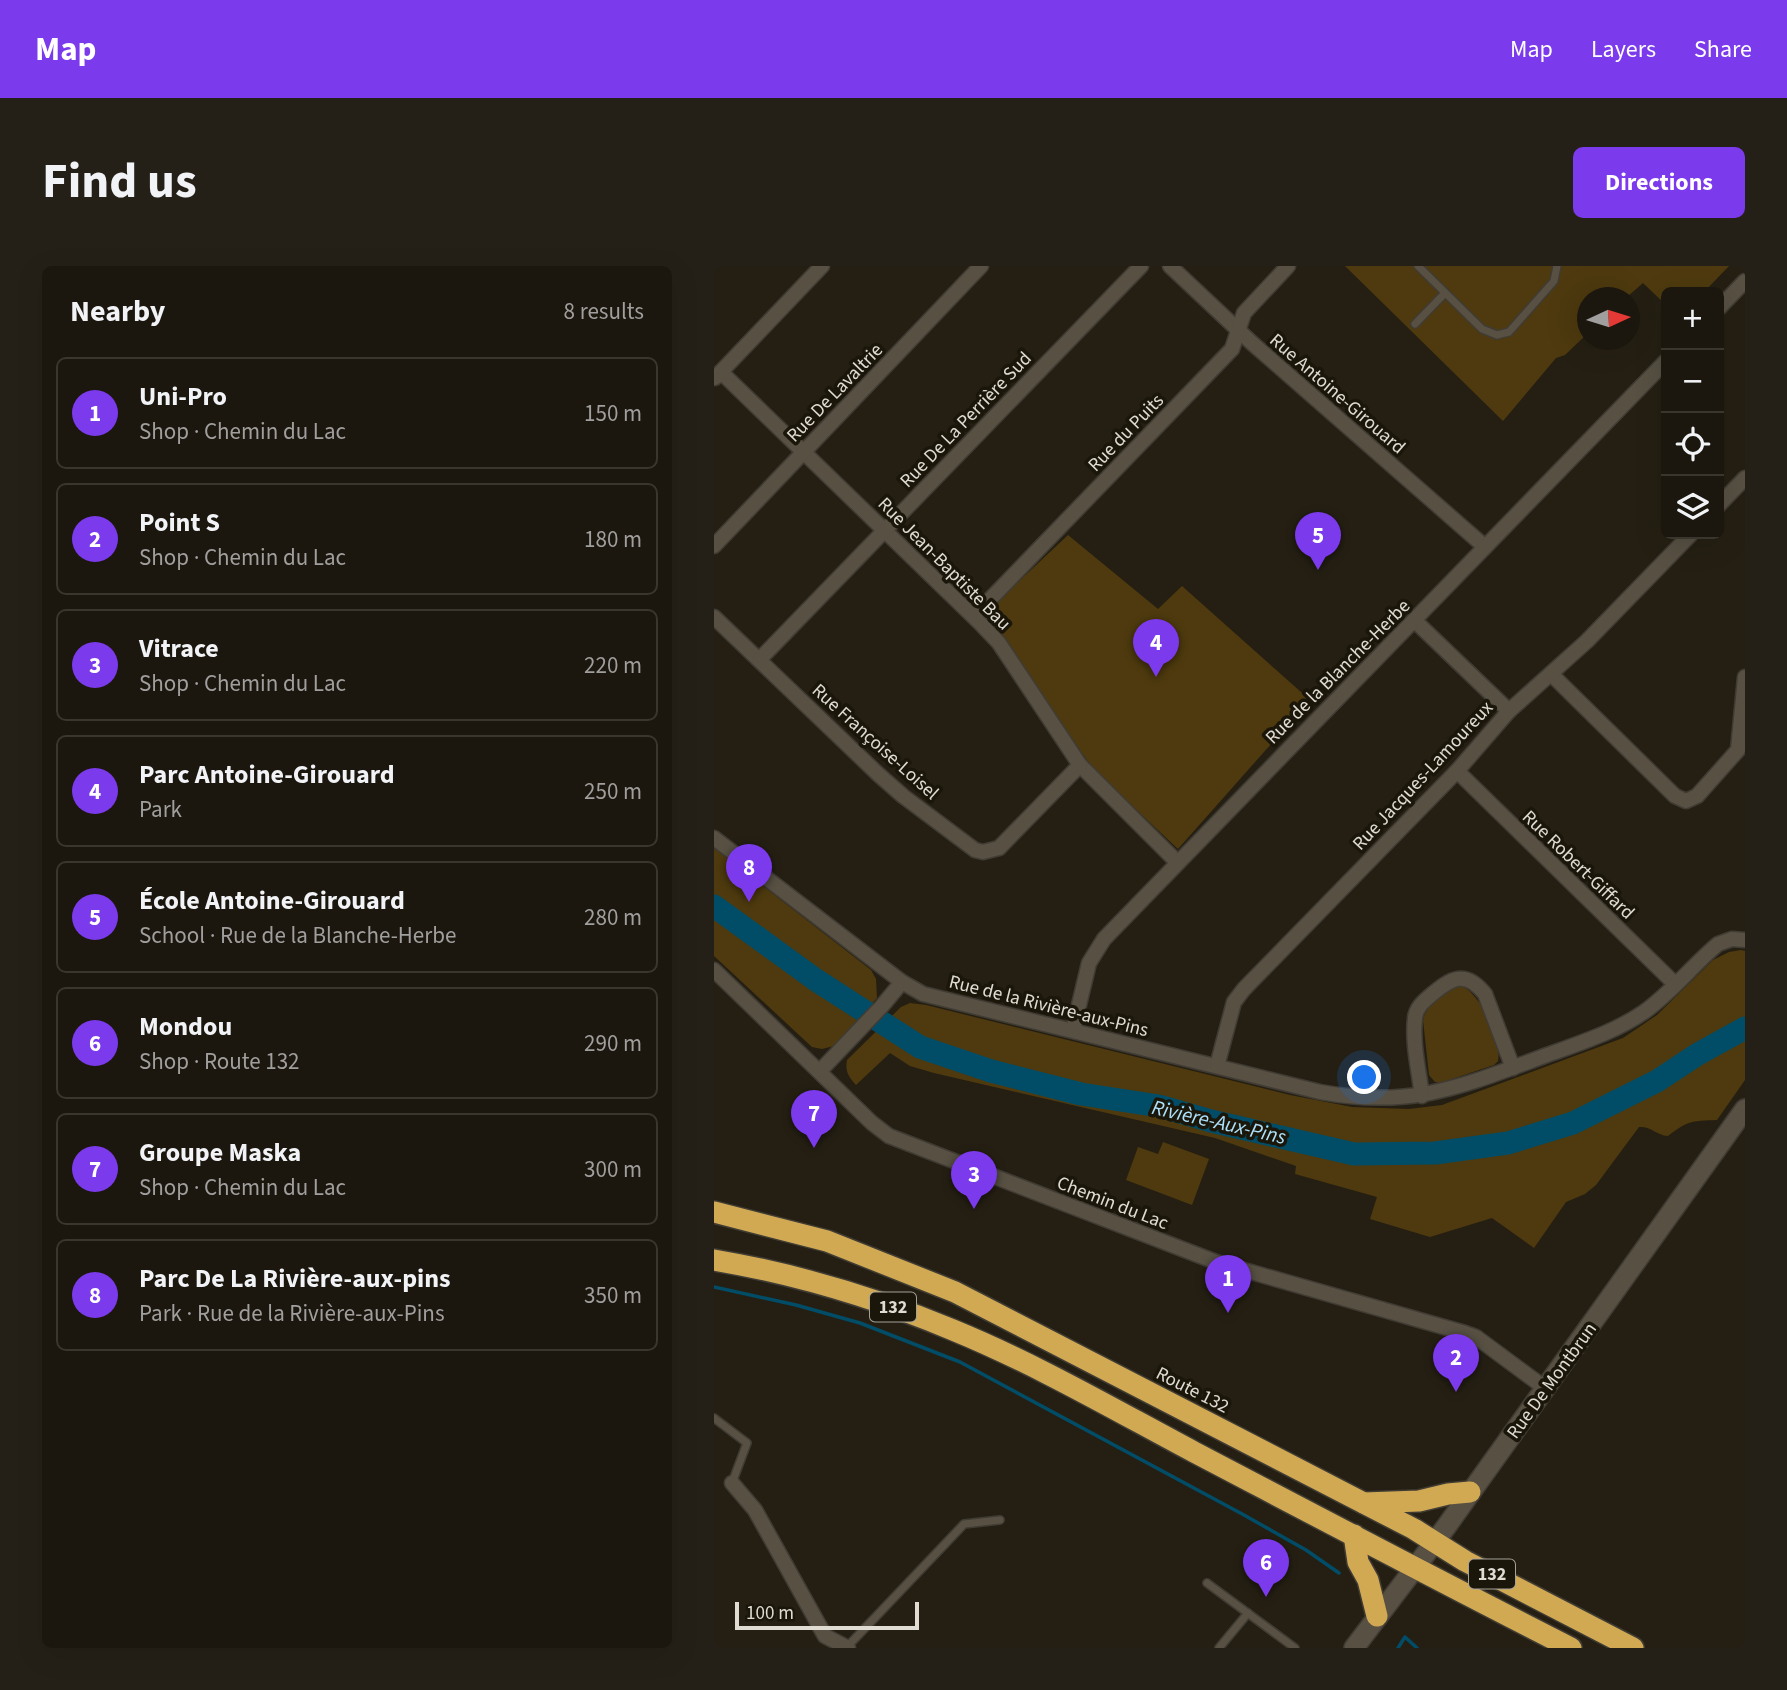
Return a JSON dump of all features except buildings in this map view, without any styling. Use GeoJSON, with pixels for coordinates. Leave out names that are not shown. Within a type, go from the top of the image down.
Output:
{"type":"FeatureCollection","features":[{"type":"Feature","properties":{"kind":"highway","name":"Route 132"},"geometry":{"type":"LineString","coordinates":[[714,1212],[827,1241],[938,1284],[1364,1503],[1633,1648]]}},
{"type":"Feature","properties":{"kind":"highway","name":"132"},"geometry":{"type":"LineString","coordinates":[[714,1260],[835,1288],[892,1306],[955,1331],[1062,1383],[1571,1648]]}},
{"type":"Feature","properties":{"kind":"highway"},"geometry":{"type":"LineString","coordinates":[[1364,1503],[1419,1501],[1448,1493],[1470,1492]]}},
{"type":"Feature","properties":{"kind":"highway"},"geometry":{"type":"LineString","coordinates":[[1354,1535],[1359,1562],[1368,1580],[1377,1616]]}},
{"type":"Feature","properties":{"kind":"street"},"geometry":{"type":"LineString","coordinates":[[717,376],[822,266]]}},
{"type":"Feature","properties":{"kind":"street","name":"Rue De Lavaltrie"},"geometry":{"type":"LineString","coordinates":[[714,546],[981,266]]}},
{"type":"Feature","properties":{"kind":"street","name":"Rue De La Perrière Sud"},"geometry":{"type":"LineString","coordinates":[[759,660],[1141,266]]}},
{"type":"Feature","properties":{"kind":"street","name":"Rue Antoine-Girouard"},"geometry":{"type":"LineString","coordinates":[[1170,266],[1484,546]]}},
{"type":"Feature","properties":{"kind":"street","name":"Rue du Puits"},"geometry":{"type":"LineString","coordinates":[[974,616],[1232,349],[1244,313],[1288,266]]}},
{"type":"Feature","properties":{"kind":"street"},"geometry":{"type":"LineString","coordinates":[[1724,303],[1745,281]]}},
{"type":"Feature","properties":{"kind":"street","name":"Rue de la Blanche-Herbe"},"geometry":{"type":"LineString","coordinates":[[1073,1030],[1093,953],[1104,939],[1661,366]]}},
{"type":"Feature","properties":{"kind":"street","name":"Rue Jean-Baptiste Bau"},"geometry":{"type":"LineString","coordinates":[[717,376],[803,452],[974,616],[999,643],[1080,765],[1177,862]]}},
{"type":"Feature","properties":{"kind":"street"},"geometry":{"type":"LineString","coordinates":[[1724,500],[1745,478]]}},
{"type":"Feature","properties":{"kind":"street","name":"Rue Jacques-Lamoureux"},"geometry":{"type":"LineString","coordinates":[[1217,1066],[1231,1013],[1239,995],[1457,771],[1509,711],[1587,641],[1686,539]]}},
{"type":"Feature","properties":{"kind":"street","name":"Rue Françoise-Loisel"},"geometry":{"type":"LineString","coordinates":[[714,617],[878,774],[975,850],[992,851],[999,848],[1080,765]]}},
{"type":"Feature","properties":{"kind":"street"},"geometry":{"type":"LineString","coordinates":[[1414,620],[1509,711]]}},
{"type":"Feature","properties":{"kind":"street"},"geometry":{"type":"LineString","coordinates":[[1551,674],[1675,796],[1686,801],[1697,796],[1738,750],[1745,677]]}},
{"type":"Feature","properties":{"kind":"street","name":"Rue Robert-Giffard"},"geometry":{"type":"LineString","coordinates":[[1457,771],[1675,984]]}},
{"type":"Feature","properties":{"kind":"street","name":"Rue de la Rivière-aux-Pins"},"geometry":{"type":"LineString","coordinates":[[714,838],[902,982],[923,994],[1349,1097],[1383,1099],[1422,1096],[1455,1089],[1578,1044],[1628,1021],[1655,1003],[1718,944],[1732,939],[1745,940]]}},
{"type":"Feature","properties":{"kind":"street","name":"Chemin du Lac"},"geometry":{"type":"LineString","coordinates":[[714,970],[872,1123],[889,1136],[1216,1262],[1476,1337],[1545,1388]]}},
{"type":"Feature","properties":{"kind":"street"},"geometry":{"type":"LineString","coordinates":[[1422,1096],[1415,1017],[1423,1002],[1447,981],[1467,979],[1477,984],[1485,994],[1513,1068]]}},
{"type":"Feature","properties":{"kind":"street"},"geometry":{"type":"LineString","coordinates":[[820,1071],[902,982]]}},
{"type":"Feature","properties":{"kind":"street","name":"Rue De Montbrun"},"geometry":{"type":"LineString","coordinates":[[1354,1648],[1416,1567],[1745,1109]]}},
{"type":"Feature","properties":{"kind":"street"},"geometry":{"type":"LineString","coordinates":[[732,1483],[755,1510],[825,1636],[847,1648]]}},
{"type":"Feature","properties":{"kind":"lane"},"geometry":{"type":"LineString","coordinates":[[1418,266],[1482,330],[1503,334],[1509,331],[1554,281],[1558,266]]}},
{"type":"Feature","properties":{"kind":"lane"},"geometry":{"type":"LineString","coordinates":[[1415,324],[1445,293]]}},
{"type":"Feature","properties":{"kind":"lane"},"geometry":{"type":"LineString","coordinates":[[714,1418],[747,1443],[732,1483]]}},
{"type":"Feature","properties":{"kind":"lane"},"geometry":{"type":"LineString","coordinates":[[847,1648],[964,1524],[1000,1520]]}},
{"type":"Feature","properties":{"kind":"lane"},"geometry":{"type":"LineString","coordinates":[[1207,1583],[1295,1648]]}},
{"type":"Feature","properties":{"kind":"lane"},"geometry":{"type":"LineString","coordinates":[[1219,1648],[1248,1613]]}},
{"type":"Feature","properties":{"kind":"shaded area"},"geometry":{"type":"Polygon","coordinates":[[[1345,266],[1729,266],[1709,287],[1661,287],[1661,300],[1643,283],[1638,287],[1577,287],[1577,344],[1565,355],[1556,358],[1503,421],[1345,266]]]}},
{"type":"Feature","properties":{"kind":"shaded area"},"geometry":{"type":"Polygon","coordinates":[[[1068,535],[1158,609],[1182,586],[1310,700],[1178,849],[1094,770],[1012,653],[981,617],[1068,535]]]}},
{"type":"Feature","properties":{"kind":"shaded area"},"geometry":{"type":"Polygon","coordinates":[[[714,848],[871,970],[876,979],[877,998],[834,1046],[822,1049],[812,1047],[714,956],[714,848]]]}},
{"type":"Feature","properties":{"kind":"shaded area"},"geometry":{"type":"Polygon","coordinates":[[[1745,951],[1745,1080],[1717,1120],[1690,1123],[1668,1136],[1639,1127],[1596,1185],[1585,1194],[1566,1202],[1534,1248],[1492,1218],[1430,1237],[1370,1219],[1377,1197],[1295,1174],[1296,1166],[1215,1138],[934,1073],[910,1066],[890,1053],[856,1085],[846,1067],[847,1060],[901,1007],[910,1003],[1290,1095],[1352,1107],[1409,1109],[1442,1105],[1623,1038],[1657,1015],[1713,960],[1729,952],[1745,951]]]}},
{"type":"Feature","properties":{"kind":"shaded area"},"geometry":{"type":"Polygon","coordinates":[[[1462,986],[1476,999],[1489,1019],[1497,1042],[1498,1061],[1494,1065],[1440,1083],[1435,1082],[1429,1075],[1423,1020],[1438,998],[1462,986]]]}},
{"type":"Feature","properties":{"kind":"shaded area"},"geometry":{"type":"Polygon","coordinates":[[[1163,1142],[1209,1159],[1192,1205],[1126,1180],[1138,1147],[1158,1154],[1163,1142]]]}},
{"type":"Feature","properties":{"kind":"waterway","name":"Rivière-Aux-Pins"},"geometry":{"type":"LineString","coordinates":[[714,906],[816,980],[920,1047],[991,1071],[1081,1094],[1159,1106],[1211,1121],[1354,1154],[1435,1153],[1508,1143],[1573,1123],[1657,1081],[1745,1028]]}},
{"type":"Feature","properties":{"kind":"waterway"},"geometry":{"type":"LineString","coordinates":[[714,1287],[796,1305],[860,1323],[960,1362],[1244,1515],[1306,1550],[1339,1573]]}},
{"type":"Feature","properties":{"kind":"waterway"},"geometry":{"type":"LineString","coordinates":[[1398,1648],[1405,1637],[1417,1648]]}},
{"type":"Feature","properties":{"kind":"place","name":"École Antoine-Girouard"},"geometry":{"type":"Point","coordinates":[1318,570]}},
{"type":"Feature","properties":{"kind":"place","name":"Parc Antoine-Girouard"},"geometry":{"type":"Point","coordinates":[1156,677]}},
{"type":"Feature","properties":{"kind":"place","name":"Parc De La Rivière-aux-pins"},"geometry":{"type":"Point","coordinates":[749,902]}},
{"type":"Feature","properties":{"kind":"place","name":"Groupe Maska"},"geometry":{"type":"Point","coordinates":[814,1148]}},
{"type":"Feature","properties":{"kind":"place","name":"Vitrace"},"geometry":{"type":"Point","coordinates":[974,1209]}},
{"type":"Feature","properties":{"kind":"place","name":"Uni-Pro"},"geometry":{"type":"Point","coordinates":[1228,1313]}},
{"type":"Feature","properties":{"kind":"place","name":"Point S"},"geometry":{"type":"Point","coordinates":[1456,1392]}},
{"type":"Feature","properties":{"kind":"place","name":"Mondou"},"geometry":{"type":"Point","coordinates":[1266,1597]}}]}
